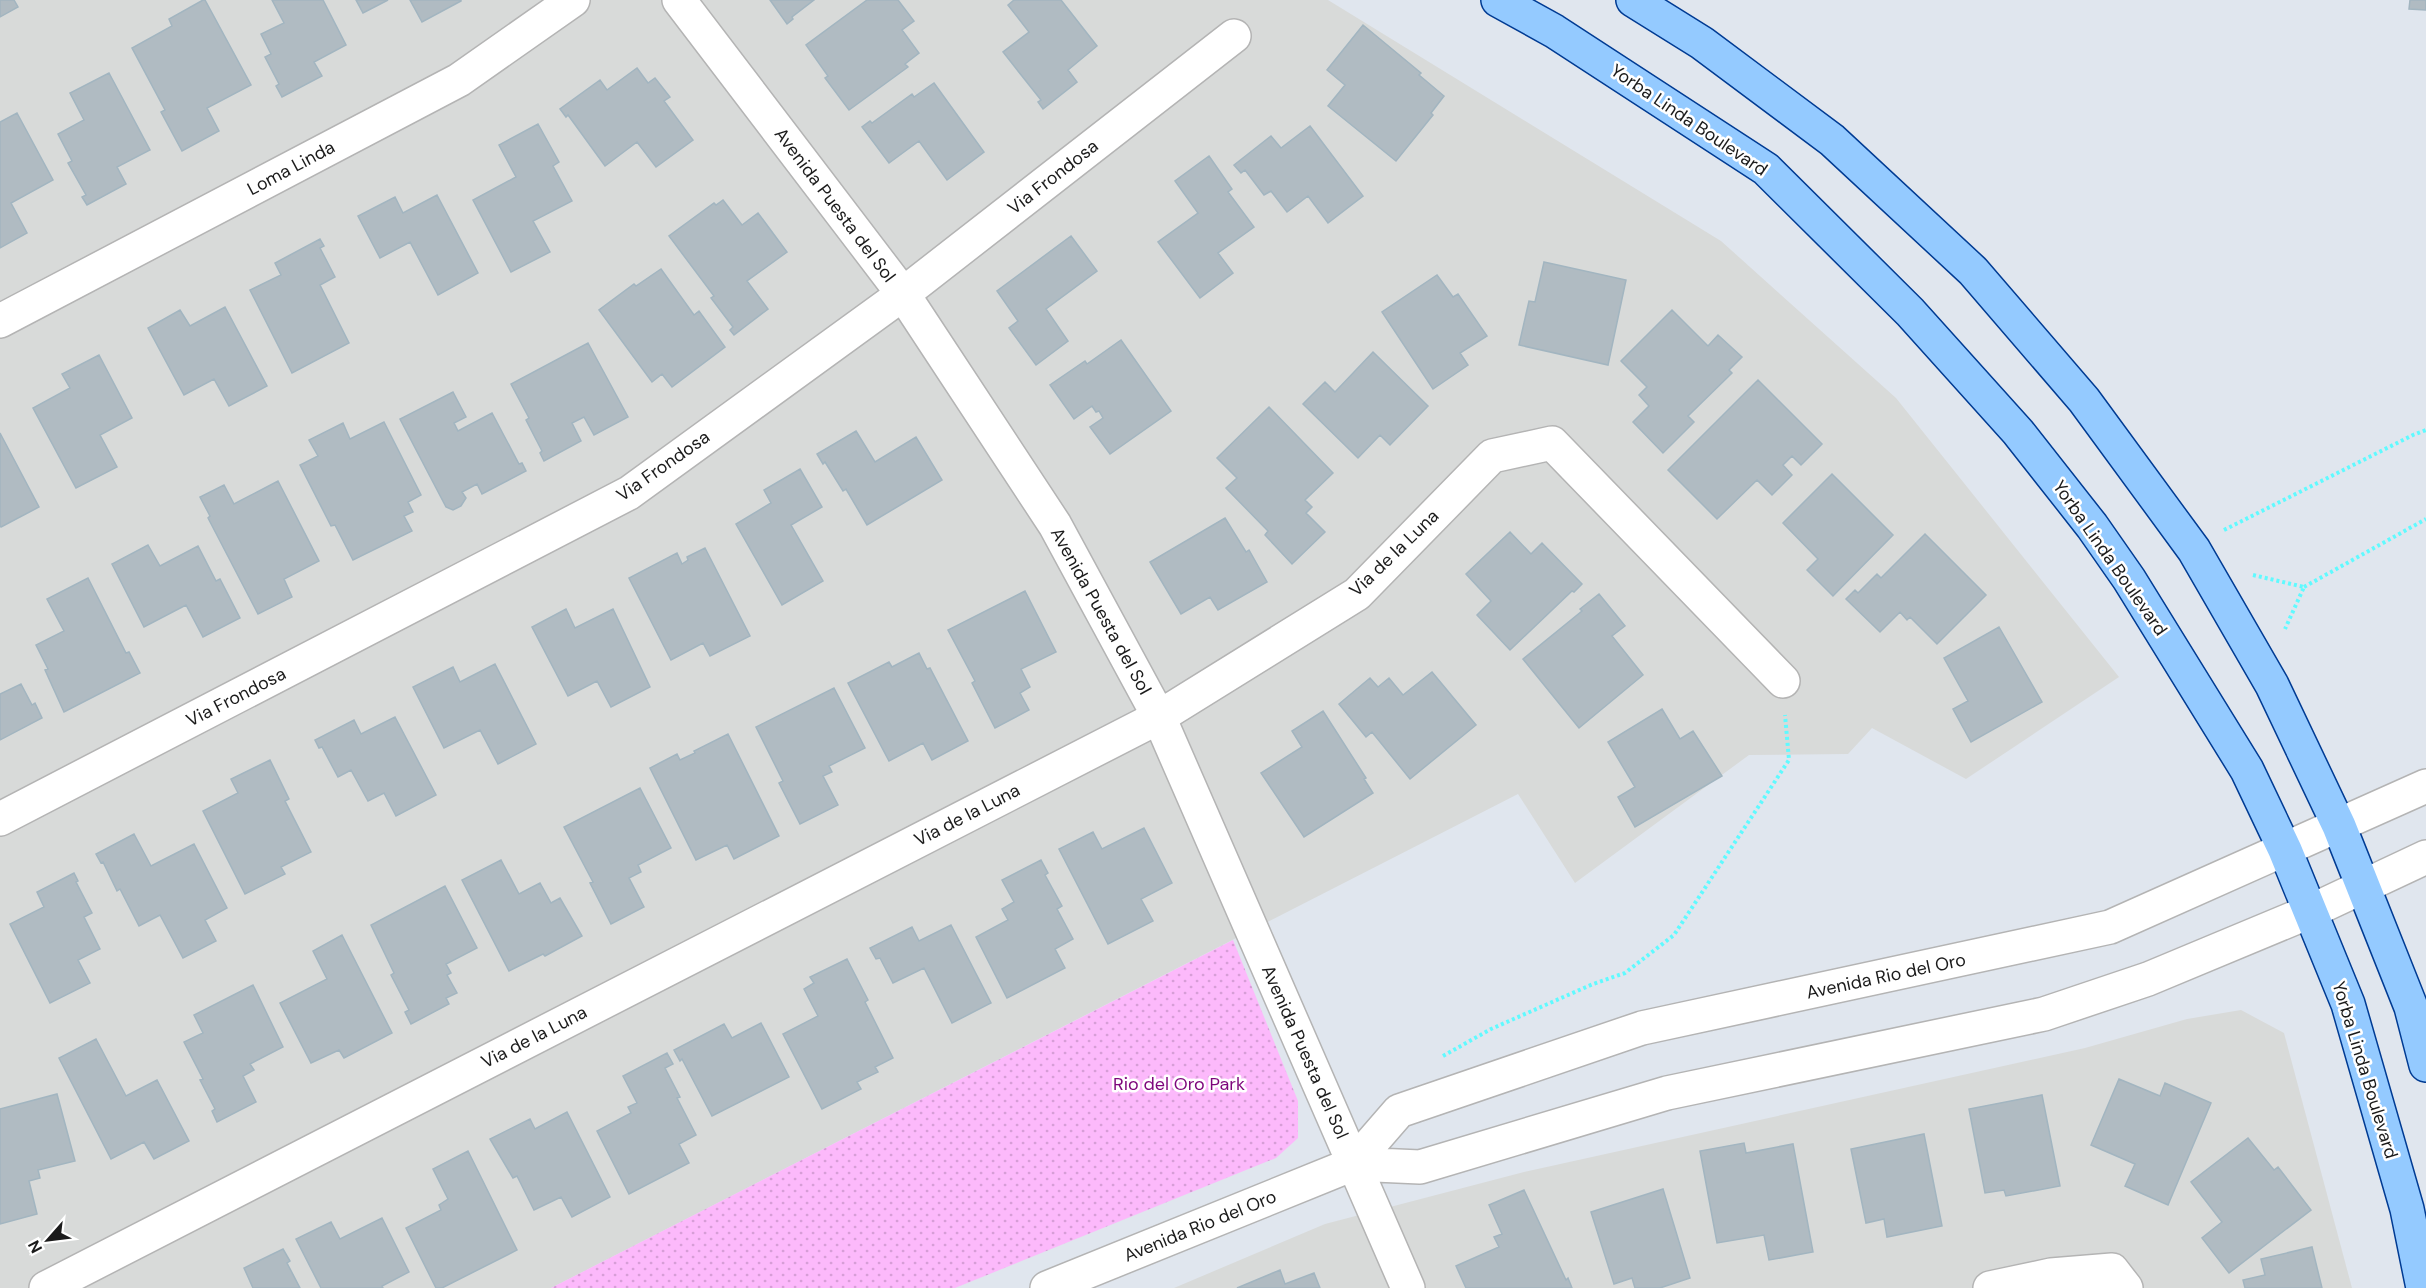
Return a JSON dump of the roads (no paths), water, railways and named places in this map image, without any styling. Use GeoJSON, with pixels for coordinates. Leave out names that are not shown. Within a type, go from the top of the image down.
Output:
{"type":"FeatureCollection","features":[{"type":"Feature","properties":{"kind":"main road","name":"Yorba Linda Boulevard"},"geometry":{"type":"LineString","coordinates":[[1498,0],[1554,31],[1766,169],[1910,312],[2018,432],[2092,526],[2129,579],[2247,770],[2284,850],[2348,1004],[2407,1209],[2423,1288]]}},
{"type":"Feature","properties":{"kind":"main road"},"geometry":{"type":"LineString","coordinates":[[1632,0],[1702,43],[1832,140],[1973,271],[2077,391],[2194,550],[2272,685],[2339,826],[2411,1007],[2426,1065]]}},
{"type":"Feature","properties":{"kind":"street","name":"Loma Linda"},"geometry":{"type":"LineString","coordinates":[[0,321],[459,80],[573,0]]}},
{"type":"Feature","properties":{"kind":"street","name":"Avenida Puesta del Sol"},"geometry":{"type":"LineString","coordinates":[[679,0],[903,294],[1055,525],[1159,717],[1408,1288]]}},
{"type":"Feature","properties":{"kind":"street","name":"Via Frondosa"},"geometry":{"type":"LineString","coordinates":[[0,819],[629,493],[903,294],[1234,36]]}},
{"type":"Feature","properties":{"kind":"street","name":"Via de la Luna"},"geometry":{"type":"LineString","coordinates":[[45,1288],[1159,717],[1357,594],[1492,456],[1552,443],[1783,681]]}},
{"type":"Feature","properties":{"kind":"street","name":"Avenida Rio del Oro"},"geometry":{"type":"LineString","coordinates":[[1353,1164],[1399,1111],[1642,1028],[2110,927],[2426,786]]}},
{"type":"Feature","properties":{"kind":"street","name":"Avenida Rio del Oro"},"geometry":{"type":"LineString","coordinates":[[1047,1288],[1353,1164],[1420,1167],[1667,1093],[2044,1014],[2148,979],[2309,912],[2426,857]]}},
{"type":"Feature","properties":{"kind":"street"},"geometry":{"type":"LineString","coordinates":[[1990,1288],[2051,1275],[2112,1270],[2126,1288]]}},
{"type":"Feature","properties":{"kind":"park label","name":"Rio del Oro Park"},"geometry":{"type":"Point","coordinates":[1179,1084]}}]}
